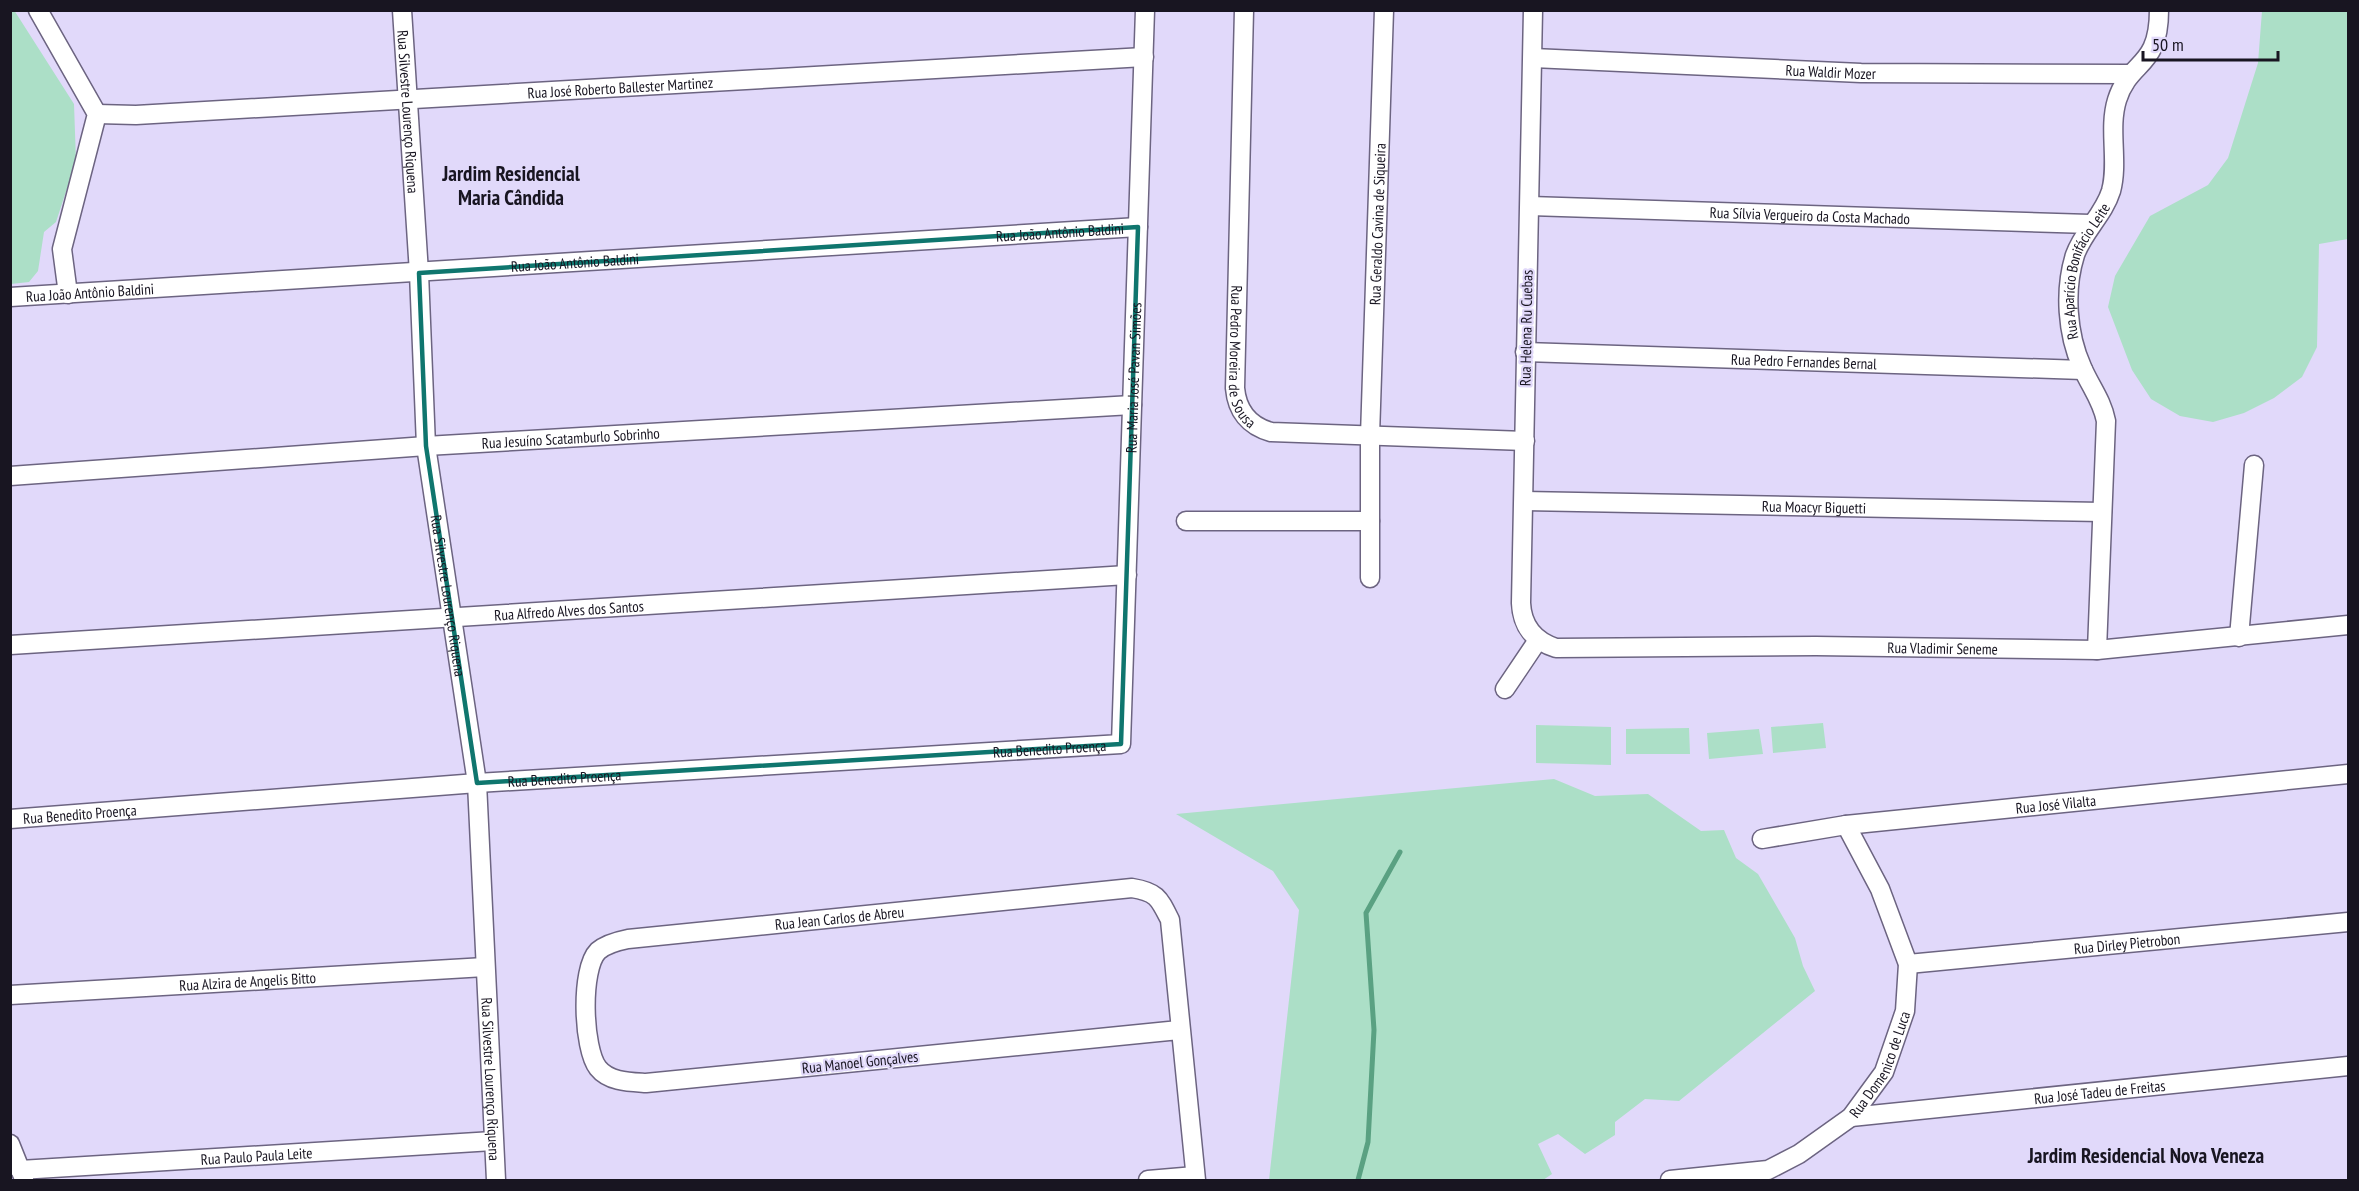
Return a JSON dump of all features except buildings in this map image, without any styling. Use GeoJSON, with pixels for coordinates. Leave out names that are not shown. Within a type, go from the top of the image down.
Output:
{"type":"FeatureCollection","features":[{"type":"Feature","properties":{"kind":"street"},"geometry":{"type":"LineString","coordinates":[[38,10],[97,114],[62,249],[68,294]]}},
{"type":"Feature","properties":{"kind":"street","name":"Rua Silvestre Lourenço Riquena"},"geometry":{"type":"LineString","coordinates":[[402,10],[419,273],[426,446],[477,783],[496,1180]]}},
{"type":"Feature","properties":{"kind":"street","name":"Rua Maria José Pavan Simões"},"geometry":{"type":"LineString","coordinates":[[1121,744],[1145,10]]}},
{"type":"Feature","properties":{"kind":"street","name":"Rua Pedro Moreira de Sousa"},"geometry":{"type":"LineString","coordinates":[[1244,10],[1234,388],[1237,404],[1250,422],[1271,432],[1525,441]]}},
{"type":"Feature","properties":{"kind":"street","name":"Rua Geraldo Cavina de Siqueira"},"geometry":{"type":"LineString","coordinates":[[1370,579],[1370,436],[1384,10]]}},
{"type":"Feature","properties":{"kind":"street","name":"Rua Helena Ru Cuebas"},"geometry":{"type":"LineString","coordinates":[[1533,10],[1521,611],[1526,626],[1538,640]]}},
{"type":"Feature","properties":{"kind":"street","name":"Rua Aparício Bonifácio Leite"},"geometry":{"type":"LineString","coordinates":[[2097,650],[2106,421],[2100,400],[2083,370],[2071,333],[2069,307],[2075,256],[2090,224],[2107,200],[2111,189],[2115,110],[2130,74],[2140,68],[2155,46],[2160,10]]}},
{"type":"Feature","properties":{"kind":"street","name":"Rua José Roberto Ballester Martinez"},"geometry":{"type":"LineString","coordinates":[[97,114],[136,115],[1144,57]]}},
{"type":"Feature","properties":{"kind":"street","name":"Rua Waldir Mozer"},"geometry":{"type":"LineString","coordinates":[[1533,58],[1861,74],[2130,74]]}},
{"type":"Feature","properties":{"kind":"street","name":"Rua Sílvia Vergueiro da Costa Machado"},"geometry":{"type":"LineString","coordinates":[[1530,206],[2090,224]]}},
{"type":"Feature","properties":{"kind":"street","name":"Rua João Antônio Baldini"},"geometry":{"type":"LineString","coordinates":[[10,297],[1138,227]]}},
{"type":"Feature","properties":{"kind":"street","name":"Rua Pedro Fernandes Bernal"},"geometry":{"type":"LineString","coordinates":[[1525,352],[2083,370]]}},
{"type":"Feature","properties":{"kind":"street","name":"Rua Jesuíno Scatamburlo Sobrinho"},"geometry":{"type":"LineString","coordinates":[[10,476],[426,446],[1132,405]]}},
{"type":"Feature","properties":{"kind":"street"},"geometry":{"type":"LineString","coordinates":[[2239,637],[2254,465]]}},
{"type":"Feature","properties":{"kind":"street","name":"Rua Moacyr Biguetti"},"geometry":{"type":"LineString","coordinates":[[1524,501],[2102,512]]}},
{"type":"Feature","properties":{"kind":"street"},"geometry":{"type":"LineString","coordinates":[[1186,520],[1370,521]]}},
{"type":"Feature","properties":{"kind":"street","name":"Rua Alfredo Alves dos Santos"},"geometry":{"type":"LineString","coordinates":[[10,645],[1127,575]]}},
{"type":"Feature","properties":{"kind":"street","name":"Rua Vladimir Seneme"},"geometry":{"type":"LineString","coordinates":[[1538,640],[1556,648],[1816,646],[2097,650],[2349,626]]}},
{"type":"Feature","properties":{"kind":"street"},"geometry":{"type":"LineString","coordinates":[[1505,689],[1538,640]]}},
{"type":"Feature","properties":{"kind":"street","name":"Rua Benedito Proença"},"geometry":{"type":"LineString","coordinates":[[10,819],[477,783],[1121,744]]}},
{"type":"Feature","properties":{"kind":"street","name":"Rua José Vilalta"},"geometry":{"type":"LineString","coordinates":[[1762,840],[1846,825],[2349,774]]}},
{"type":"Feature","properties":{"kind":"street","name":"Rua Domenico de Luca"},"geometry":{"type":"LineString","coordinates":[[1671,1180],[1768,1170],[1799,1154],[1851,1116],[1884,1072],[1898,1038],[1905,1011],[1908,964],[1880,889],[1846,825]]}},
{"type":"Feature","properties":{"kind":"street","name":"Rua Jean Carlos de Abreu"},"geometry":{"type":"LineString","coordinates":[[587,1016],[588,968],[598,951],[613,942],[1120,889],[1150,891],[1161,902],[1170,920],[1179,1030]]}},
{"type":"Feature","properties":{"kind":"street","name":"Rua Dirley Pietrobon"},"geometry":{"type":"LineString","coordinates":[[1908,964],[2349,922]]}},
{"type":"Feature","properties":{"kind":"street","name":"Rua Alzira de Angelis Bitto"},"geometry":{"type":"LineString","coordinates":[[10,995],[485,967]]}},
{"type":"Feature","properties":{"kind":"street","name":"Rua Manoel Gonçalves"},"geometry":{"type":"LineString","coordinates":[[587,1016],[589,1051],[599,1070],[620,1081],[646,1083],[1179,1030]]}},
{"type":"Feature","properties":{"kind":"street"},"geometry":{"type":"LineString","coordinates":[[1149,1180],[1196,1178],[1179,1030]]}},
{"type":"Feature","properties":{"kind":"street","name":"Rua José Tadeu de Freitas"},"geometry":{"type":"LineString","coordinates":[[1851,1116],[2349,1066]]}},
{"type":"Feature","properties":{"kind":"street","name":"Rua Paulo Paula Leite"},"geometry":{"type":"LineString","coordinates":[[22,1175],[493,1141]]}},
{"type":"Feature","properties":{"kind":"street"},"geometry":{"type":"LineString","coordinates":[[10,1144],[22,1175]]}},
{"type":"Feature","properties":{"kind":"highlighted area"},"geometry":{"type":"Polygon","coordinates":[[[1138,227],[1121,744],[477,783],[426,446],[419,273],[1138,227]]]}},
{"type":"Feature","properties":{"kind":"green space"},"geometry":{"type":"Polygon","coordinates":[[[14,10],[74,104],[76,161],[56,222],[44,232],[38,271],[29,282],[11,284],[10,11],[14,10]]]}},
{"type":"Feature","properties":{"kind":"green space"},"geometry":{"type":"Polygon","coordinates":[[[2262,11],[2348,11],[2348,239],[2319,244],[2317,347],[2302,377],[2274,398],[2244,413],[2213,422],[2180,416],[2151,399],[2132,370],[2108,307],[2115,276],[2150,216],[2208,185],[2228,158],[2258,63],[2262,11]]]}},
{"type":"Feature","properties":{"kind":"green space"},"geometry":{"type":"Polygon","coordinates":[[[1823,723],[1826,748],[1773,753],[1771,727],[1823,723]]]}},
{"type":"Feature","properties":{"kind":"green space"},"geometry":{"type":"Polygon","coordinates":[[[1536,725],[1611,727],[1611,765],[1536,763],[1536,725]]]}},
{"type":"Feature","properties":{"kind":"green space"},"geometry":{"type":"Polygon","coordinates":[[[1689,728],[1690,754],[1626,754],[1626,729],[1689,728]]]}},
{"type":"Feature","properties":{"kind":"green space"},"geometry":{"type":"Polygon","coordinates":[[[1759,729],[1763,754],[1709,759],[1707,733],[1759,729]]]}},
{"type":"Feature","properties":{"kind":"green space"},"geometry":{"type":"Polygon","coordinates":[[[1554,779],[1595,796],[1648,794],[1701,831],[1724,830],[1736,858],[1758,874],[1795,938],[1803,966],[1815,991],[1679,1101],[1645,1099],[1615,1122],[1615,1135],[1585,1154],[1558,1134],[1538,1144],[1552,1174],[1543,1180],[1269,1180],[1299,910],[1273,871],[1176,814],[1554,779]]]}},
{"type":"Feature","properties":{"kind":"waterway"},"geometry":{"type":"LineString","coordinates":[[1358,1180],[1368,1142],[1374,1030],[1366,913],[1400,852]]}},
{"type":"Feature","properties":{"kind":"district","name":"Jardim Residencial Maria Cândida"},"geometry":{"type":"Point","coordinates":[511,185]}},
{"type":"Feature","properties":{"kind":"district","name":"Jardim Residencial Nova Veneza"},"geometry":{"type":"Point","coordinates":[2146,1155]}}]}
